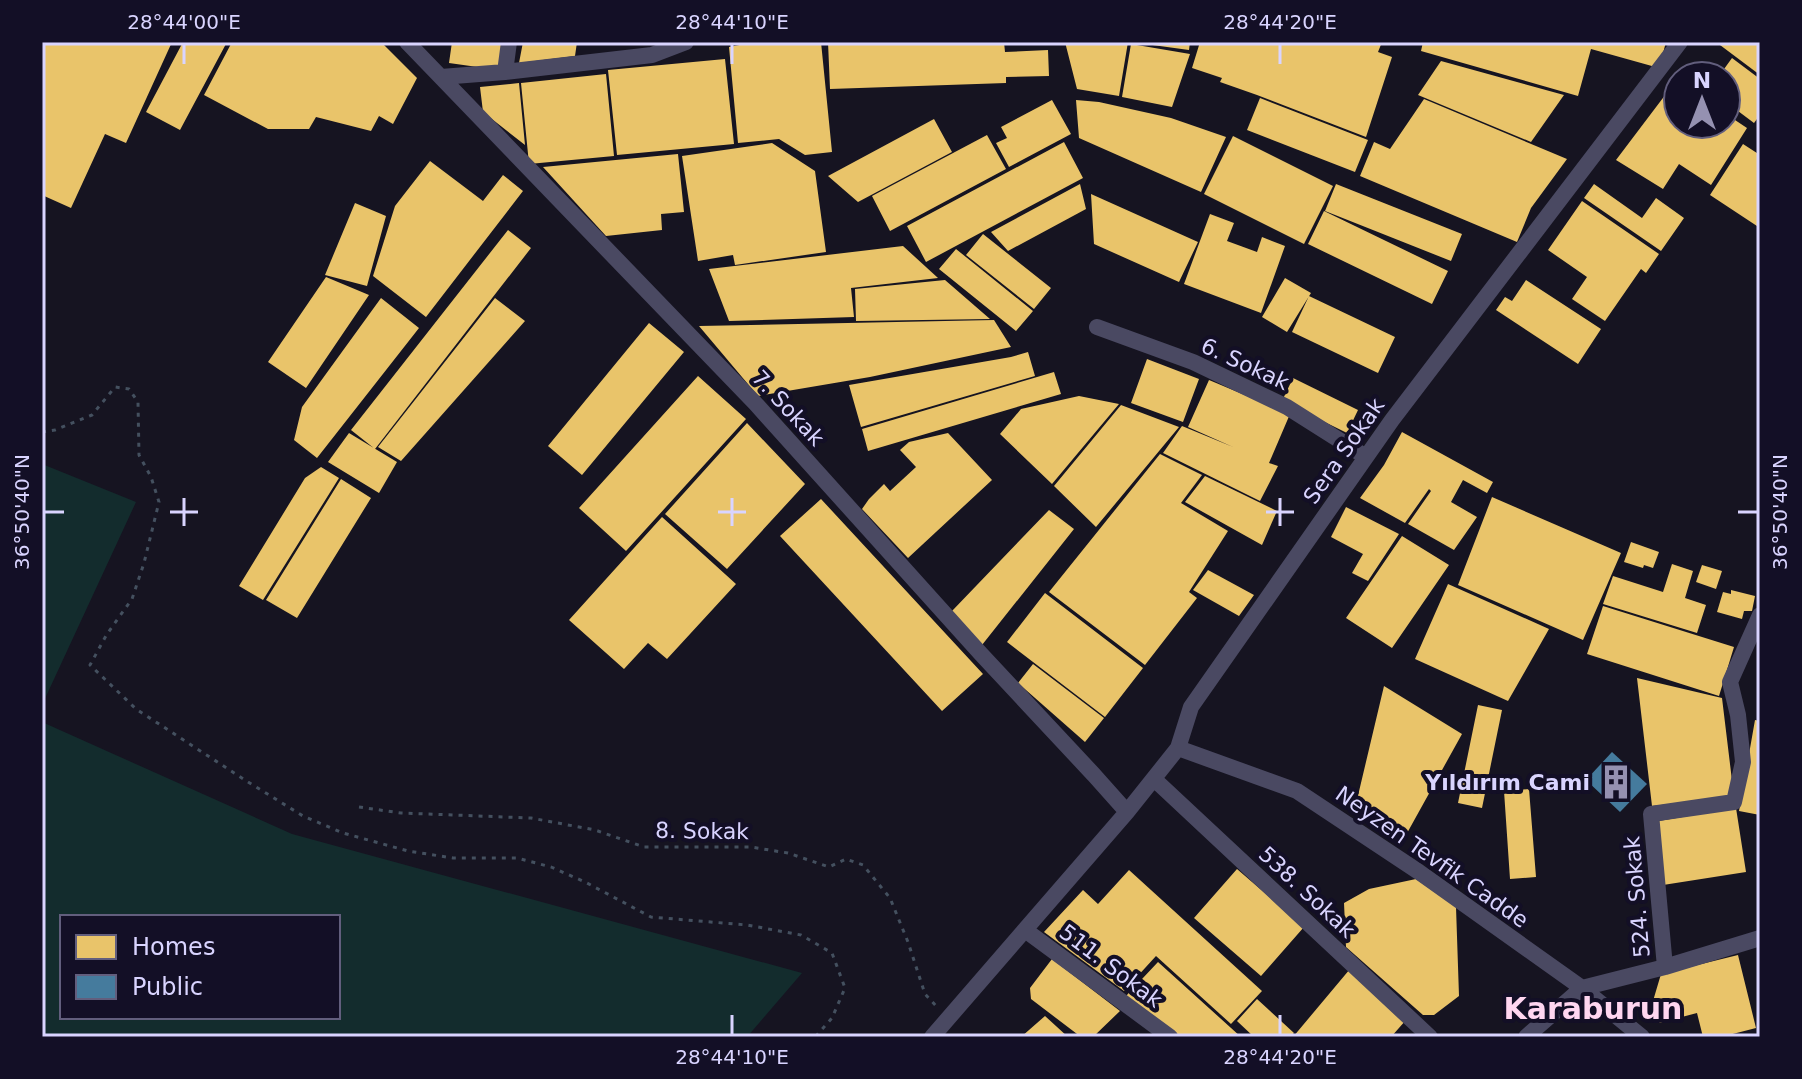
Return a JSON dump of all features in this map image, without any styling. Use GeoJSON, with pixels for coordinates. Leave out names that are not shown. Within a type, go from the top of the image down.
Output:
{"type":"FeatureCollection","features":[{"type":"Feature","properties":{"kind":"street","name":"7. Sokak"},"geometry":{"type":"LineString","coordinates":[[407,42],[755,403],[1127,812]]}},
{"type":"Feature","properties":{"kind":"street"},"geometry":{"type":"LineString","coordinates":[[505,72],[509,42]]}},
{"type":"Feature","properties":{"kind":"street"},"geometry":{"type":"LineString","coordinates":[[441,77],[652,55],[686,42]]}},
{"type":"Feature","properties":{"kind":"street","name":"Sera Sokak"},"geometry":{"type":"LineString","coordinates":[[932,1037],[1127,812],[1178,748],[1191,707],[1392,420],[1680,42]]}},
{"type":"Feature","properties":{"kind":"street","name":"6. Sokak"},"geometry":{"type":"LineString","coordinates":[[1097,327],[1193,362],[1274,401],[1366,457]]}},
{"type":"Feature","properties":{"kind":"street","name":"524. Sokak"},"geometry":{"type":"LineString","coordinates":[[1665,967],[1651,814],[1734,802],[1743,762],[1738,715],[1730,682],[1760,615]]}},
{"type":"Feature","properties":{"kind":"street","name":"Neyzen Tevfik Cadde"},"geometry":{"type":"LineString","coordinates":[[1178,748],[1297,791],[1419,872],[1582,988],[1642,1037]]}},
{"type":"Feature","properties":{"kind":"street","name":"538. Sokak"},"geometry":{"type":"LineString","coordinates":[[1154,779],[1430,1037]]}},
{"type":"Feature","properties":{"kind":"street","name":"511. Sokak"},"geometry":{"type":"LineString","coordinates":[[1025,930],[1170,1037]]}},
{"type":"Feature","properties":{"kind":"street"},"geometry":{"type":"LineString","coordinates":[[1526,1037],[1582,988],[1760,938]]}},
{"type":"Feature","properties":{"kind":"path"},"geometry":{"type":"LineString","coordinates":[[42,432],[92,415],[115,387],[129,389],[138,402],[139,455],[151,477],[159,502],[132,599],[90,665],[136,709],[303,816],[343,833],[408,851],[453,858],[517,858],[551,867],[651,917],[747,925],[801,935],[832,953],[845,988],[832,1018],[815,1037]]}},
{"type":"Feature","properties":{"kind":"path","name":"8. Sokak"},"geometry":{"type":"LineString","coordinates":[[359,807],[401,813],[531,818],[595,830],[644,847],[751,847],[788,853],[829,867],[846,859],[855,862],[863,865],[890,898],[925,994],[950,1019]]}},
{"type":"Feature","properties":{"kind":"green space"},"geometry":{"type":"Polygon","coordinates":[[[42,464],[136,502],[42,705],[42,464]]]}},
{"type":"Feature","properties":{"kind":"green space"},"geometry":{"type":"Polygon","coordinates":[[[42,722],[292,834],[802,973],[747,1037],[42,1037],[42,722]]]}},
{"type":"Feature","properties":{"kind":"building: Homes"},"geometry":{"type":"Polygon","coordinates":[[[42,42],[172,42],[126,143],[105,134],[71,208],[42,195],[42,42]]]}},
{"type":"Feature","properties":{"kind":"building: Homes"},"geometry":{"type":"Polygon","coordinates":[[[183,42],[227,42],[180,130],[146,112],[183,42]]]}},
{"type":"Feature","properties":{"kind":"building: Homes"},"geometry":{"type":"Polygon","coordinates":[[[232,42],[381,42],[417,78],[393,124],[379,116],[371,131],[316,117],[309,129],[268,129],[204,95],[232,42]]]}},
{"type":"Feature","properties":{"kind":"building: Homes"},"geometry":{"type":"Polygon","coordinates":[[[452,42],[503,42],[499,70],[449,63],[452,42]]]}},
{"type":"Feature","properties":{"kind":"building: Homes"},"geometry":{"type":"Polygon","coordinates":[[[523,42],[577,42],[575,56],[519,63],[523,42]]]}},
{"type":"Feature","properties":{"kind":"building: Homes"},"geometry":{"type":"Polygon","coordinates":[[[755,42],[821,42],[832,152],[805,155],[779,139],[738,143],[729,47],[755,42]]]}},
{"type":"Feature","properties":{"kind":"building: Homes"},"geometry":{"type":"Polygon","coordinates":[[[828,42],[1004,42],[1005,52],[1048,50],[1049,76],[1006,77],[1006,83],[830,89],[828,42]]]}},
{"type":"Feature","properties":{"kind":"building: Homes"},"geometry":{"type":"Polygon","coordinates":[[[1065,42],[1128,42],[1119,96],[1077,89],[1065,42]]]}},
{"type":"Feature","properties":{"kind":"building: Homes"},"geometry":{"type":"Polygon","coordinates":[[[1145,42],[1190,42],[1189,50],[1145,42]]]}},
{"type":"Feature","properties":{"kind":"building: Homes"},"geometry":{"type":"Polygon","coordinates":[[[1200,42],[1382,42],[1378,52],[1392,57],[1366,137],[1220,82],[1222,78],[1192,68],[1200,42]]]}},
{"type":"Feature","properties":{"kind":"building: Homes"},"geometry":{"type":"Polygon","coordinates":[[[1423,42],[1666,42],[1659,68],[1591,49],[1578,96],[1421,51],[1423,42]]]}},
{"type":"Feature","properties":{"kind":"building: Homes"},"geometry":{"type":"Polygon","coordinates":[[[1716,42],[1760,42],[1760,75],[1716,42]]]}},
{"type":"Feature","properties":{"kind":"building: Homes"},"geometry":{"type":"Polygon","coordinates":[[[1131,44],[1190,54],[1172,107],[1122,97],[1131,44]]]}},
{"type":"Feature","properties":{"kind":"building: Homes"},"geometry":{"type":"Polygon","coordinates":[[[725,59],[734,144],[617,155],[608,70],[725,59]]]}},
{"type":"Feature","properties":{"kind":"building: Homes"},"geometry":{"type":"Polygon","coordinates":[[[1441,61],[1564,95],[1531,142],[1418,95],[1441,61]]]}},
{"type":"Feature","properties":{"kind":"building: Homes"},"geometry":{"type":"Polygon","coordinates":[[[1742,66],[1760,79],[1760,115],[1754,123],[1742,114],[1742,66]]]}},
{"type":"Feature","properties":{"kind":"building: Homes"},"geometry":{"type":"Polygon","coordinates":[[[606,74],[614,156],[529,164],[521,83],[606,74]]]}},
{"type":"Feature","properties":{"kind":"building: Homes"},"geometry":{"type":"Polygon","coordinates":[[[519,83],[525,145],[483,112],[480,87],[519,83]]]}},
{"type":"Feature","properties":{"kind":"building: Homes"},"geometry":{"type":"Polygon","coordinates":[[[1260,98],[1368,140],[1355,172],[1247,130],[1260,98]]]}},
{"type":"Feature","properties":{"kind":"building: Homes"},"geometry":{"type":"Polygon","coordinates":[[[1424,99],[1567,159],[1531,208],[1517,242],[1360,176],[1374,142],[1390,149],[1424,99]]]}},
{"type":"Feature","properties":{"kind":"building: Homes"},"geometry":{"type":"Polygon","coordinates":[[[1662,99],[1662,140],[1739,140],[1711,185],[1679,164],[1663,189],[1616,160],[1662,99]]]}},
{"type":"Feature","properties":{"kind":"building: Homes"},"geometry":{"type":"Polygon","coordinates":[[[1052,100],[1071,134],[1009,167],[996,143],[1007,138],[1001,127],[1052,100]]]}},
{"type":"Feature","properties":{"kind":"building: Homes"},"geometry":{"type":"Polygon","coordinates":[[[1076,100],[1171,118],[1226,137],[1201,192],[1079,138],[1076,100]]]}},
{"type":"Feature","properties":{"kind":"building: Homes"},"geometry":{"type":"Polygon","coordinates":[[[934,119],[952,152],[858,202],[828,176],[934,119]]]}},
{"type":"Feature","properties":{"kind":"building: Homes"},"geometry":{"type":"Polygon","coordinates":[[[987,135],[1006,169],[890,231],[872,196],[987,135]]]}},
{"type":"Feature","properties":{"kind":"building: Homes"},"geometry":{"type":"Polygon","coordinates":[[[1233,136],[1333,186],[1304,244],[1204,194],[1233,136]]]}},
{"type":"Feature","properties":{"kind":"building: Homes"},"geometry":{"type":"Polygon","coordinates":[[[1064,142],[1083,178],[926,262],[907,226],[1064,142]]]}},
{"type":"Feature","properties":{"kind":"building: Homes"},"geometry":{"type":"Polygon","coordinates":[[[772,143],[815,171],[826,252],[735,265],[733,255],[698,261],[682,156],[772,143]]]}},
{"type":"Feature","properties":{"kind":"building: Homes"},"geometry":{"type":"Polygon","coordinates":[[[1743,144],[1760,155],[1760,228],[1710,195],[1743,144]]]}},
{"type":"Feature","properties":{"kind":"building: Homes"},"geometry":{"type":"Polygon","coordinates":[[[678,154],[684,212],[661,214],[662,230],[606,236],[543,167],[678,154]]]}},
{"type":"Feature","properties":{"kind":"building: Homes"},"geometry":{"type":"Polygon","coordinates":[[[430,161],[483,201],[503,175],[523,191],[426,317],[373,276],[395,206],[430,161]]]}},
{"type":"Feature","properties":{"kind":"building: Homes"},"geometry":{"type":"Polygon","coordinates":[[[1080,184],[1086,209],[1008,251],[991,232],[1080,184]]]}},
{"type":"Feature","properties":{"kind":"building: Homes"},"geometry":{"type":"Polygon","coordinates":[[[1336,184],[1462,234],[1451,261],[1325,211],[1336,184]]]}},
{"type":"Feature","properties":{"kind":"building: Homes"},"geometry":{"type":"Polygon","coordinates":[[[1594,184],[1642,218],[1656,198],[1684,218],[1661,251],[1584,198],[1594,184]]]}},
{"type":"Feature","properties":{"kind":"building: Homes"},"geometry":{"type":"Polygon","coordinates":[[[1091,194],[1198,242],[1179,282],[1094,244],[1091,194]]]}},
{"type":"Feature","properties":{"kind":"building: Homes"},"geometry":{"type":"Polygon","coordinates":[[[1582,201],[1659,254],[1646,273],[1641,269],[1605,321],[1572,299],[1587,277],[1548,250],[1582,201]]]}},
{"type":"Feature","properties":{"kind":"building: Homes"},"geometry":{"type":"Polygon","coordinates":[[[355,203],[386,216],[367,286],[325,275],[355,203]]]}},
{"type":"Feature","properties":{"kind":"building: Homes"},"geometry":{"type":"Polygon","coordinates":[[[1324,211],[1448,271],[1432,304],[1308,244],[1324,211]]]}},
{"type":"Feature","properties":{"kind":"building: Homes"},"geometry":{"type":"Polygon","coordinates":[[[1210,214],[1234,223],[1227,241],[1257,252],[1262,237],[1285,246],[1261,313],[1184,284],[1210,214]]]}},
{"type":"Feature","properties":{"kind":"building: Homes"},"geometry":{"type":"Polygon","coordinates":[[[508,230],[531,248],[375,449],[351,430],[508,230]]]}},
{"type":"Feature","properties":{"kind":"building: Homes"},"geometry":{"type":"Polygon","coordinates":[[[983,234],[1051,288],[1034,309],[966,255],[983,234]]]}},
{"type":"Feature","properties":{"kind":"building: Homes"},"geometry":{"type":"Polygon","coordinates":[[[903,246],[938,278],[851,288],[854,317],[729,321],[709,269],[903,246]]]}},
{"type":"Feature","properties":{"kind":"building: Homes"},"geometry":{"type":"Polygon","coordinates":[[[956,249],[1033,311],[1016,331],[939,269],[956,249]]]}},
{"type":"Feature","properties":{"kind":"building: Homes"},"geometry":{"type":"Polygon","coordinates":[[[326,277],[369,295],[306,388],[268,362],[326,277]]]}},
{"type":"Feature","properties":{"kind":"building: Homes"},"geometry":{"type":"Polygon","coordinates":[[[1285,278],[1311,293],[1287,332],[1262,317],[1285,278]]]}},
{"type":"Feature","properties":{"kind":"building: Homes"},"geometry":{"type":"Polygon","coordinates":[[[945,280],[990,319],[856,321],[855,289],[945,280]]]}},
{"type":"Feature","properties":{"kind":"building: Homes"},"geometry":{"type":"Polygon","coordinates":[[[1526,280],[1601,329],[1578,364],[1496,310],[1505,297],[1512,301],[1526,280]]]}},
{"type":"Feature","properties":{"kind":"building: Homes"},"geometry":{"type":"Polygon","coordinates":[[[1309,296],[1395,337],[1378,373],[1292,332],[1309,296]]]}},
{"type":"Feature","properties":{"kind":"building: Homes"},"geometry":{"type":"Polygon","coordinates":[[[381,298],[419,328],[317,458],[294,440],[302,407],[381,298]]]}},
{"type":"Feature","properties":{"kind":"building: Homes"},"geometry":{"type":"Polygon","coordinates":[[[495,298],[525,321],[401,461],[378,447],[495,298]]]}},
{"type":"Feature","properties":{"kind":"building: Homes"},"geometry":{"type":"Polygon","coordinates":[[[994,320],[1011,347],[870,377],[758,396],[699,326],[994,320]]]}},
{"type":"Feature","properties":{"kind":"building: Homes"},"geometry":{"type":"Polygon","coordinates":[[[649,323],[684,352],[582,475],[548,446],[649,323]]]}},
{"type":"Feature","properties":{"kind":"building: Homes"},"geometry":{"type":"Polygon","coordinates":[[[1028,352],[1035,376],[861,427],[849,385],[1028,352]]]}},
{"type":"Feature","properties":{"kind":"building: Homes"},"geometry":{"type":"Polygon","coordinates":[[[1147,359],[1199,379],[1183,422],[1131,403],[1147,359]]]}},
{"type":"Feature","properties":{"kind":"building: Homes"},"geometry":{"type":"Polygon","coordinates":[[[1054,372],[1061,394],[868,451],[862,429],[1054,372]]]}},
{"type":"Feature","properties":{"kind":"building: Homes"},"geometry":{"type":"Polygon","coordinates":[[[698,376],[746,419],[626,551],[579,508],[698,376]]]}},
{"type":"Feature","properties":{"kind":"building: Homes"},"geometry":{"type":"Polygon","coordinates":[[[1293,378],[1358,410],[1347,433],[1282,401],[1293,378]]]}},
{"type":"Feature","properties":{"kind":"building: Homes"},"geometry":{"type":"Polygon","coordinates":[[[1209,380],[1290,414],[1269,463],[1278,466],[1260,501],[1163,453],[1182,426],[1233,447],[1188,427],[1209,380]]]}},
{"type":"Feature","properties":{"kind":"building: Homes"},"geometry":{"type":"Polygon","coordinates":[[[1079,396],[1119,404],[1052,484],[1000,434],[1021,409],[1079,396]]]}},
{"type":"Feature","properties":{"kind":"building: Homes"},"geometry":{"type":"Polygon","coordinates":[[[1121,405],[1179,427],[1096,527],[1054,486],[1121,405]]]}},
{"type":"Feature","properties":{"kind":"building: Homes"},"geometry":{"type":"Polygon","coordinates":[[[747,423],[805,484],[727,569],[665,514],[747,423]]]}},
{"type":"Feature","properties":{"kind":"building: Homes"},"geometry":{"type":"Polygon","coordinates":[[[1402,432],[1493,482],[1487,493],[1463,480],[1451,502],[1477,517],[1454,550],[1408,524],[1431,491],[1429,489],[1405,523],[1360,498],[1384,465],[1402,432]]]}},
{"type":"Feature","properties":{"kind":"building: Homes"},"geometry":{"type":"Polygon","coordinates":[[[349,433],[397,462],[379,493],[328,462],[349,433]]]}},
{"type":"Feature","properties":{"kind":"building: Homes"},"geometry":{"type":"Polygon","coordinates":[[[948,433],[992,480],[908,558],[862,509],[884,484],[890,491],[916,467],[900,450],[909,442],[948,433]]]}},
{"type":"Feature","properties":{"kind":"building: Homes"},"geometry":{"type":"Polygon","coordinates":[[[1160,454],[1202,475],[1181,503],[1228,531],[1189,592],[1197,598],[1145,665],[1049,592],[1160,454]]]}},
{"type":"Feature","properties":{"kind":"building: Homes"},"geometry":{"type":"Polygon","coordinates":[[[321,467],[339,478],[263,600],[239,586],[305,478],[321,467]]]}},
{"type":"Feature","properties":{"kind":"building: Homes"},"geometry":{"type":"Polygon","coordinates":[[[1205,476],[1277,511],[1262,545],[1185,502],[1205,476]]]}},
{"type":"Feature","properties":{"kind":"building: Homes"},"geometry":{"type":"Polygon","coordinates":[[[341,479],[371,498],[297,618],[266,600],[341,479]]]}},
{"type":"Feature","properties":{"kind":"building: Homes"},"geometry":{"type":"Polygon","coordinates":[[[1492,497],[1621,553],[1583,640],[1458,585],[1492,497]]]}},
{"type":"Feature","properties":{"kind":"building: Homes"},"geometry":{"type":"Polygon","coordinates":[[[821,499],[983,674],[942,711],[780,536],[821,499]]]}},
{"type":"Feature","properties":{"kind":"building: Homes"},"geometry":{"type":"Polygon","coordinates":[[[1346,507],[1399,534],[1368,581],[1352,573],[1363,554],[1331,537],[1346,507]]]}},
{"type":"Feature","properties":{"kind":"building: Homes"},"geometry":{"type":"Polygon","coordinates":[[[1049,510],[1074,529],[982,645],[952,611],[1049,510]]]}},
{"type":"Feature","properties":{"kind":"building: Homes"},"geometry":{"type":"Polygon","coordinates":[[[662,517],[736,584],[667,659],[648,643],[624,669],[569,620],[662,517]]]}},
{"type":"Feature","properties":{"kind":"building: Homes"},"geometry":{"type":"Polygon","coordinates":[[[1402,536],[1449,565],[1392,648],[1346,618],[1402,536]]]}},
{"type":"Feature","properties":{"kind":"building: Homes"},"geometry":{"type":"Polygon","coordinates":[[[1631,542],[1659,552],[1653,568],[1624,562],[1631,542]]]}},
{"type":"Feature","properties":{"kind":"building: Homes"},"geometry":{"type":"Polygon","coordinates":[[[1672,564],[1693,571],[1685,598],[1706,605],[1697,633],[1603,604],[1613,576],[1663,592],[1672,564]]]}},
{"type":"Feature","properties":{"kind":"building: Homes"},"geometry":{"type":"Polygon","coordinates":[[[1702,565],[1722,571],[1716,589],[1696,582],[1702,565]]]}},
{"type":"Feature","properties":{"kind":"building: Homes"},"geometry":{"type":"Polygon","coordinates":[[[1208,570],[1254,595],[1239,616],[1193,590],[1208,570]]]}},
{"type":"Feature","properties":{"kind":"building: Homes"},"geometry":{"type":"Polygon","coordinates":[[[1448,584],[1549,629],[1508,701],[1415,659],[1448,584]]]}},
{"type":"Feature","properties":{"kind":"building: Homes"},"geometry":{"type":"Polygon","coordinates":[[[1731,590],[1755,596],[1752,611],[1744,611],[1742,619],[1717,612],[1723,592],[1731,594],[1731,590]]]}},
{"type":"Feature","properties":{"kind":"building: Homes"},"geometry":{"type":"Polygon","coordinates":[[[1045,593],[1143,668],[1105,717],[1007,642],[1045,593]]]}},
{"type":"Feature","properties":{"kind":"building: Homes"},"geometry":{"type":"Polygon","coordinates":[[[1603,606],[1734,647],[1719,696],[1587,654],[1603,606]]]}},
{"type":"Feature","properties":{"kind":"building: Homes"},"geometry":{"type":"Polygon","coordinates":[[[1033,664],[1104,718],[1085,742],[1018,683],[1033,664]]]}},
{"type":"Feature","properties":{"kind":"building: Homes"},"geometry":{"type":"Polygon","coordinates":[[[1637,678],[1722,698],[1734,797],[1652,806],[1637,678]]]}},
{"type":"Feature","properties":{"kind":"building: Homes"},"geometry":{"type":"Polygon","coordinates":[[[1384,686],[1462,734],[1406,835],[1356,804],[1384,686]]]}},
{"type":"Feature","properties":{"kind":"building: Homes"},"geometry":{"type":"Polygon","coordinates":[[[1478,705],[1502,710],[1482,808],[1458,803],[1478,705]]]}},
{"type":"Feature","properties":{"kind":"building: Homes"},"geometry":{"type":"Polygon","coordinates":[[[1755,720],[1760,721],[1760,815],[1739,811],[1755,720]]]}},
{"type":"Feature","properties":{"kind":"building: Homes"},"geometry":{"type":"Polygon","coordinates":[[[1529,789],[1536,877],[1510,879],[1504,791],[1529,789]]]}},
{"type":"Feature","properties":{"kind":"building: Homes"},"geometry":{"type":"Polygon","coordinates":[[[1736,808],[1746,872],[1663,885],[1653,822],[1736,808]]]}},
{"type":"Feature","properties":{"kind":"building: Homes"},"geometry":{"type":"Polygon","coordinates":[[[1237,869],[1304,927],[1261,976],[1194,918],[1237,869]]]}},
{"type":"Feature","properties":{"kind":"building: Homes"},"geometry":{"type":"Polygon","coordinates":[[[1129,870],[1262,991],[1231,1024],[1156,956],[1124,991],[1044,932],[1083,890],[1098,904],[1129,870]]]}},
{"type":"Feature","properties":{"kind":"building: Homes"},"geometry":{"type":"Polygon","coordinates":[[[1416,879],[1456,907],[1459,996],[1434,1015],[1423,1015],[1346,947],[1344,903],[1369,889],[1416,879]]]}},
{"type":"Feature","properties":{"kind":"building: Homes"},"geometry":{"type":"Polygon","coordinates":[[[1738,955],[1756,1028],[1721,1037],[1703,1037],[1697,1013],[1659,1023],[1653,1001],[1661,974],[1738,955]]]}},
{"type":"Feature","properties":{"kind":"building: Homes"},"geometry":{"type":"Polygon","coordinates":[[[1052,959],[1120,1011],[1093,1037],[1081,1037],[1031,999],[1030,988],[1052,959]]]}},
{"type":"Feature","properties":{"kind":"building: Homes"},"geometry":{"type":"Polygon","coordinates":[[[1158,962],[1241,1037],[1181,1037],[1126,996],[1158,962]]]}},
{"type":"Feature","properties":{"kind":"building: Homes"},"geometry":{"type":"Polygon","coordinates":[[[1350,969],[1406,1020],[1391,1037],[1293,1037],[1350,969]]]}},
{"type":"Feature","properties":{"kind":"building: Homes"},"geometry":{"type":"Polygon","coordinates":[[[1257,999],[1294,1033],[1290,1037],[1254,1037],[1237,1021],[1257,999]]]}},
{"type":"Feature","properties":{"kind":"building: Homes"},"geometry":{"type":"Polygon","coordinates":[[[1045,1016],[1068,1037],[1021,1037],[1045,1016]]]}},
{"type":"Feature","properties":{"kind":"building: Public","name":"Yıldırım Cami"},"geometry":{"type":"Polygon","coordinates":[[[1612,752],[1647,784],[1620,812],[1586,780],[1612,752]]]}},
{"type":"Feature","properties":{"kind":"place","name":"Yıldırım Cami"},"geometry":{"type":"Point","coordinates":[1616,782]}},
{"type":"Feature","properties":{"kind":"district","name":"Karaburun"},"geometry":{"type":"Point","coordinates":[1593,1008]}}]}
